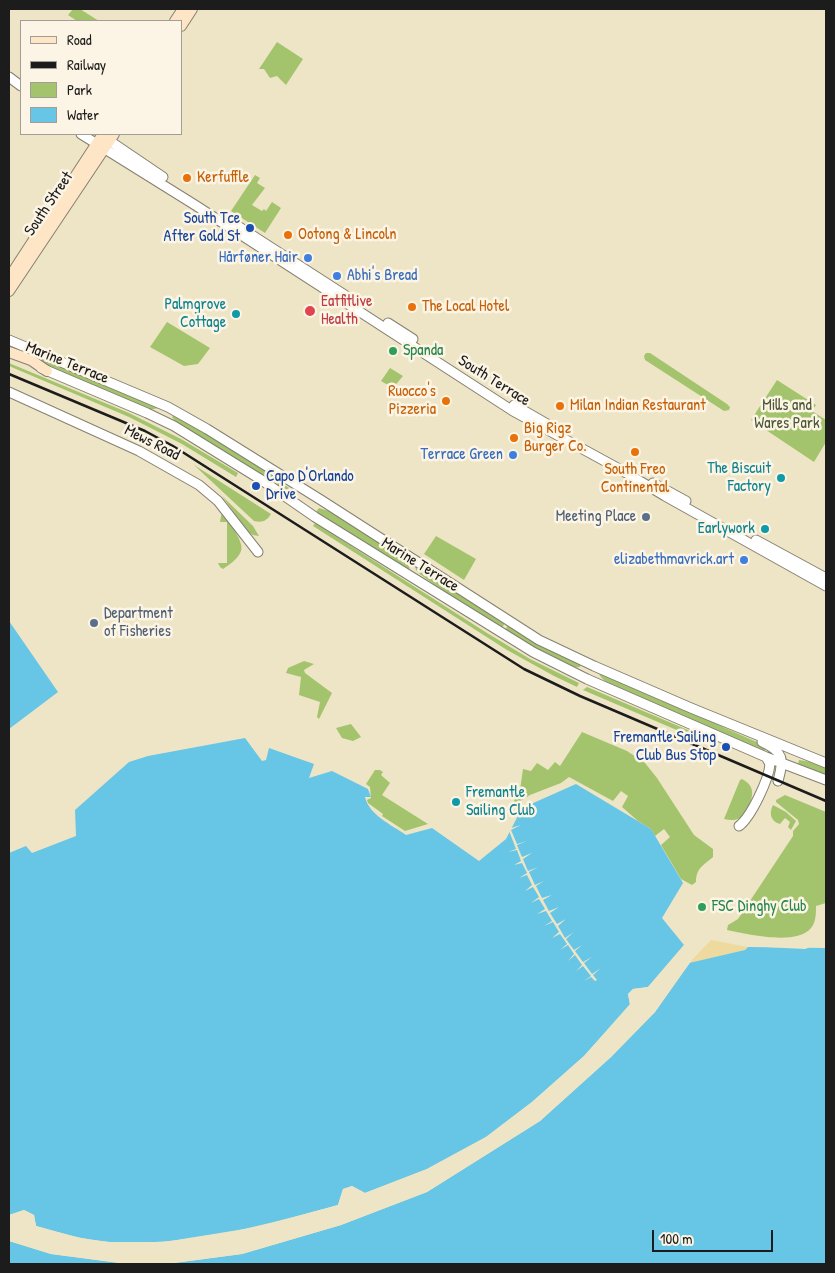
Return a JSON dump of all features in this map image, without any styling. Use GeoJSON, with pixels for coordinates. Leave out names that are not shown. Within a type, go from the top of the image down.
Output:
{"type":"FeatureCollection","features":[{"type":"Feature","properties":{"kind":"main road"},"geometry":{"type":"LineString","coordinates":[[176,20],[183,9]]}},
{"type":"Feature","properties":{"kind":"main road"},"geometry":{"type":"LineString","coordinates":[[182,24],[192,9]]}},
{"type":"Feature","properties":{"kind":"main road","name":"South Street"},"geometry":{"type":"LineString","coordinates":[[9,278],[104,138]]}},
{"type":"Feature","properties":{"kind":"main road","name":"South Street"},"geometry":{"type":"LineString","coordinates":[[9,291],[104,138]]}},
{"type":"Feature","properties":{"kind":"main road"},"geometry":{"type":"LineString","coordinates":[[9,352],[31,360],[48,371]]}},
{"type":"Feature","properties":{"kind":"street"},"geometry":{"type":"LineString","coordinates":[[9,77],[20,85]]}},
{"type":"Feature","properties":{"kind":"street"},"geometry":{"type":"LineString","coordinates":[[9,84],[20,92]]}},
{"type":"Feature","properties":{"kind":"street","name":"South Terrace"},"geometry":{"type":"LineString","coordinates":[[87,135],[104,138],[516,407],[826,578]]}},
{"type":"Feature","properties":{"kind":"street","name":"South Terrace"},"geometry":{"type":"LineString","coordinates":[[104,138],[196,205],[513,411],[826,586]]}},
{"type":"Feature","properties":{"kind":"street","name":"Marine Terrace"},"geometry":{"type":"LineString","coordinates":[[9,340],[168,407],[207,429],[539,640],[594,666],[826,763]]}},
{"type":"Feature","properties":{"kind":"street","name":"Marine Terrace"},"geometry":{"type":"LineString","coordinates":[[9,356],[174,426],[533,652],[587,679],[766,757],[780,760],[826,780]]}},
{"type":"Feature","properties":{"kind":"street","name":"Mews Road"},"geometry":{"type":"LineString","coordinates":[[9,392],[139,451],[199,485],[218,500],[258,552]]}},
{"type":"Feature","properties":{"kind":"street"},"geometry":{"type":"LineString","coordinates":[[412,560],[411,564],[416,574],[448,595],[456,605]]}},
{"type":"Feature","properties":{"kind":"street"},"geometry":{"type":"LineString","coordinates":[[732,724],[738,732],[773,748],[780,760],[774,779],[791,772],[817,781],[826,780]]}},
{"type":"Feature","properties":{"kind":"street"},"geometry":{"type":"LineString","coordinates":[[780,760],[796,754],[814,758]]}},
{"type":"Feature","properties":{"kind":"street"},"geometry":{"type":"LineString","coordinates":[[739,826],[751,812],[768,772],[770,764],[766,757]]}},
{"type":"Feature","properties":{"kind":"green space"},"geometry":{"type":"Polygon","coordinates":[[[73,9],[80,9],[97,20],[76,20],[68,15],[73,9]]]}},
{"type":"Feature","properties":{"kind":"green space"},"geometry":{"type":"Polygon","coordinates":[[[277,42],[303,59],[286,85],[277,76],[270,78],[264,69],[259,69],[277,42]]]}},
{"type":"Feature","properties":{"kind":"green space"},"geometry":{"type":"Polygon","coordinates":[[[255,175],[260,178],[257,183],[265,188],[252,205],[262,211],[264,209],[266,211],[272,202],[281,208],[265,233],[231,211],[255,175]]]}},
{"type":"Feature","properties":{"kind":"green space"},"geometry":{"type":"Polygon","coordinates":[[[167,322],[210,348],[198,364],[184,366],[150,347],[167,322]]]}},
{"type":"Feature","properties":{"kind":"green space"},"geometry":{"type":"Polygon","coordinates":[[[9,342],[159,408],[148,410],[9,349],[9,342]]]}},
{"type":"Feature","properties":{"kind":"green space"},"geometry":{"type":"Polygon","coordinates":[[[646,353],[650,353],[727,404],[730,407],[729,410],[724,411],[645,360],[644,356],[646,353]]]}},
{"type":"Feature","properties":{"kind":"green space"},"geometry":{"type":"Polygon","coordinates":[[[9,363],[129,413],[181,439],[238,473],[236,477],[182,444],[129,417],[9,366],[9,363]]]}},
{"type":"Feature","properties":{"kind":"green space"},"geometry":{"type":"Polygon","coordinates":[[[390,368],[403,376],[393,388],[381,381],[390,368]]]}},
{"type":"Feature","properties":{"kind":"green space","name":"Mills and Wares Park"},"geometry":{"type":"Polygon","coordinates":[[[777,380],[816,405],[812,411],[826,420],[826,442],[814,462],[751,420],[777,380]]]}},
{"type":"Feature","properties":{"kind":"green space"},"geometry":{"type":"Polygon","coordinates":[[[174,415],[212,435],[289,488],[286,493],[178,425],[172,417],[174,415]]]}},
{"type":"Feature","properties":{"kind":"green space"},"geometry":{"type":"Polygon","coordinates":[[[194,465],[271,514],[264,521],[254,521],[194,465]]]}},
{"type":"Feature","properties":{"kind":"green space"},"geometry":{"type":"Polygon","coordinates":[[[222,496],[253,526],[259,536],[248,532],[222,496]]]}},
{"type":"Feature","properties":{"kind":"green space"},"geometry":{"type":"Polygon","coordinates":[[[319,508],[332,512],[408,559],[410,571],[315,513],[319,508]]]}},
{"type":"Feature","properties":{"kind":"green space"},"geometry":{"type":"Polygon","coordinates":[[[222,511],[242,547],[238,556],[223,569],[218,563],[227,563],[227,522],[220,522],[222,511]]]}},
{"type":"Feature","properties":{"kind":"green space"},"geometry":{"type":"Polygon","coordinates":[[[315,523],[487,633],[530,659],[579,683],[577,687],[507,650],[313,526],[315,523]]]}},
{"type":"Feature","properties":{"kind":"green space"},"geometry":{"type":"Polygon","coordinates":[[[436,536],[476,559],[464,580],[424,554],[436,536]]]}},
{"type":"Feature","properties":{"kind":"green space"},"geometry":{"type":"Polygon","coordinates":[[[415,565],[505,623],[500,631],[421,575],[416,570],[415,565]]]}},
{"type":"Feature","properties":{"kind":"green space"},"geometry":{"type":"Polygon","coordinates":[[[508,625],[580,664],[580,667],[572,668],[504,632],[508,625]]]}},
{"type":"Feature","properties":{"kind":"green space"},"geometry":{"type":"Polygon","coordinates":[[[304,661],[314,664],[304,670],[305,673],[332,693],[319,719],[317,717],[320,702],[299,695],[301,677],[286,673],[288,668],[304,661]]]}},
{"type":"Feature","properties":{"kind":"green space"},"geometry":{"type":"Polygon","coordinates":[[[599,672],[766,746],[764,753],[612,685],[602,678],[599,672]]]}},
{"type":"Feature","properties":{"kind":"green space"},"geometry":{"type":"Polygon","coordinates":[[[587,687],[716,742],[714,746],[583,690],[587,687]]]}},
{"type":"Feature","properties":{"kind":"green space"},"geometry":{"type":"Polygon","coordinates":[[[351,724],[361,737],[353,741],[342,738],[336,728],[351,724]]]}},
{"type":"Feature","properties":{"kind":"green space"},"geometry":{"type":"Polygon","coordinates":[[[582,732],[627,751],[645,763],[694,835],[713,849],[713,857],[699,870],[696,882],[692,885],[681,879],[661,845],[670,837],[664,829],[655,836],[651,829],[622,807],[628,796],[621,791],[613,801],[569,777],[561,783],[530,795],[517,803],[513,803],[520,790],[523,769],[531,771],[537,763],[548,770],[555,762],[560,766],[582,732]]]}},
{"type":"Feature","properties":{"kind":"green space"},"geometry":{"type":"Polygon","coordinates":[[[799,760],[826,767],[826,777],[798,764],[799,760]]]}},
{"type":"Feature","properties":{"kind":"green space"},"geometry":{"type":"Polygon","coordinates":[[[375,770],[383,772],[381,775],[390,783],[382,795],[428,824],[405,831],[382,816],[383,814],[368,803],[367,800],[371,798],[370,787],[366,784],[375,770]]]}},
{"type":"Feature","properties":{"kind":"green space"},"geometry":{"type":"Polygon","coordinates":[[[742,779],[749,784],[752,790],[752,798],[746,813],[738,819],[724,819],[740,780],[742,779]]]}},
{"type":"Feature","properties":{"kind":"green space"},"geometry":{"type":"Polygon","coordinates":[[[785,795],[826,812],[826,903],[816,906],[813,926],[804,933],[795,936],[771,937],[727,930],[728,925],[738,919],[799,824],[798,820],[776,802],[776,800],[785,795]]]}},
{"type":"Feature","properties":{"kind":"green space"},"geometry":{"type":"Polygon","coordinates":[[[773,805],[786,812],[796,821],[791,830],[788,827],[790,822],[785,818],[780,824],[772,819],[771,811],[773,805]]]}},
{"type":"Feature","properties":{"kind":"sand"},"geometry":{"type":"Polygon","coordinates":[[[711,940],[748,947],[746,950],[689,963],[711,940]]]}},
{"type":"Feature","properties":{"kind":"water"},"geometry":{"type":"Polygon","coordinates":[[[9,621],[58,692],[9,729],[9,621]]]}},
{"type":"Feature","properties":{"kind":"water"},"geometry":{"type":"Polygon","coordinates":[[[245,738],[262,761],[266,760],[269,748],[314,764],[309,778],[332,771],[368,789],[371,797],[365,797],[371,809],[406,835],[432,828],[479,861],[506,839],[522,808],[576,784],[651,829],[683,883],[662,918],[684,945],[648,987],[633,989],[628,994],[630,1004],[584,1056],[532,1102],[486,1137],[427,1169],[365,1193],[352,1186],[343,1189],[338,1205],[225,1233],[197,1238],[139,1243],[91,1240],[45,1229],[36,1226],[34,1215],[24,1210],[9,1215],[9,853],[26,846],[32,853],[76,836],[75,810],[129,762],[148,756],[245,738]]]}},
{"type":"Feature","properties":{"kind":"water"},"geometry":{"type":"Polygon","coordinates":[[[748,947],[826,948],[826,1264],[167,1264],[242,1254],[341,1225],[427,1192],[540,1121],[611,1057],[655,1012],[689,963],[745,950],[748,947]]]}},
{"type":"Feature","properties":{"kind":"water"},"geometry":{"type":"Polygon","coordinates":[[[9,1241],[51,1254],[126,1264],[9,1264],[9,1241]]]}},
{"type":"Feature","properties":{"kind":"pier"},"geometry":{"type":"Polygon","coordinates":[[[510,825],[511,828],[521,825],[511,830],[517,844],[527,841],[517,845],[522,857],[532,853],[523,859],[528,871],[538,867],[529,872],[535,885],[544,881],[536,886],[542,898],[552,895],[543,900],[549,911],[559,907],[550,913],[557,924],[566,919],[558,926],[565,938],[574,932],[566,939],[574,950],[582,945],[575,951],[583,962],[592,957],[584,963],[592,974],[601,968],[593,975],[597,980],[595,981],[591,977],[584,981],[591,976],[583,966],[576,971],[582,965],[575,955],[568,961],[574,954],[568,945],[560,950],[567,944],[560,934],[552,938],[559,932],[553,922],[544,926],[552,921],[546,911],[537,914],[545,909],[539,899],[531,903],[539,897],[533,887],[525,891],[532,885],[527,875],[519,878],[527,873],[522,863],[514,865],[521,861],[517,850],[508,852],[516,849],[508,828],[510,825]]]}},
{"type":"Feature","properties":{"kind":"pier"},"geometry":{"type":"Polygon","coordinates":[[[686,944],[649,989],[634,991],[631,995],[632,1006],[585,1058],[488,1139],[428,1172],[365,1196],[352,1189],[345,1191],[339,1207],[258,1229],[165,1244],[109,1244],[80,1240],[35,1229],[31,1217],[24,1213],[9,1218],[9,1215],[24,1210],[34,1215],[36,1226],[80,1238],[109,1242],[164,1242],[257,1227],[338,1205],[343,1189],[352,1186],[365,1193],[427,1169],[486,1137],[532,1102],[584,1056],[630,1005],[628,994],[633,989],[648,987],[686,944]]]}},
{"type":"Feature","properties":{"kind":"pier"},"geometry":{"type":"Polygon","coordinates":[[[748,944],[816,945],[805,949],[745,946],[748,944]]]}},
{"type":"Feature","properties":{"kind":"pier"},"geometry":{"type":"Polygon","coordinates":[[[692,960],[655,1012],[611,1057],[540,1121],[427,1192],[341,1225],[242,1254],[165,1264],[167,1262],[241,1251],[341,1223],[425,1190],[538,1119],[610,1056],[653,1011],[687,961],[692,960]]]}},
{"type":"Feature","properties":{"kind":"pier"},"geometry":{"type":"Polygon","coordinates":[[[9,1239],[52,1251],[129,1264],[51,1254],[9,1241],[9,1239]]]}},
{"type":"Feature","properties":{"kind":"railway"},"geometry":{"type":"LineString","coordinates":[[9,374],[145,431],[173,446],[524,669],[580,696],[826,801]]}},
{"type":"Feature","properties":{"kind":"place","name":"Kerfuffle"},"geometry":{"type":"Point","coordinates":[187,178]}},
{"type":"Feature","properties":{"kind":"place","name":"South Tce After Gold St"},"geometry":{"type":"Point","coordinates":[250,228]}},
{"type":"Feature","properties":{"kind":"place","name":"Ootong & Lincoln"},"geometry":{"type":"Point","coordinates":[288,235]}},
{"type":"Feature","properties":{"kind":"place","name":"Hårføner Hair"},"geometry":{"type":"Point","coordinates":[308,258]}},
{"type":"Feature","properties":{"kind":"place","name":"Abhi's Bread"},"geometry":{"type":"Point","coordinates":[337,276]}},
{"type":"Feature","properties":{"kind":"place","name":"The Local Hotel"},"geometry":{"type":"Point","coordinates":[412,307]}},
{"type":"Feature","properties":{"kind":"place","name":"Eatfitlive Health"},"geometry":{"type":"Point","coordinates":[310,311]}},
{"type":"Feature","properties":{"kind":"place","name":"Palmgrove Cottage"},"geometry":{"type":"Point","coordinates":[236,314]}},
{"type":"Feature","properties":{"kind":"place","name":"Spanda"},"geometry":{"type":"Point","coordinates":[393,351]}},
{"type":"Feature","properties":{"kind":"place","name":"Ruocco's Pizzeria"},"geometry":{"type":"Point","coordinates":[446,401]}},
{"type":"Feature","properties":{"kind":"place","name":"Milan Indian Restaurant"},"geometry":{"type":"Point","coordinates":[560,406]}},
{"type":"Feature","properties":{"kind":"place","name":"Big Rigz Burger Co."},"geometry":{"type":"Point","coordinates":[514,438]}},
{"type":"Feature","properties":{"kind":"place","name":"South Freo Continental"},"geometry":{"type":"Point","coordinates":[635,452]}},
{"type":"Feature","properties":{"kind":"place","name":"Terrace Green"},"geometry":{"type":"Point","coordinates":[513,455]}},
{"type":"Feature","properties":{"kind":"place","name":"The Biscuit Factory"},"geometry":{"type":"Point","coordinates":[781,478]}},
{"type":"Feature","properties":{"kind":"place","name":"Capo D'Orlando Drive"},"geometry":{"type":"Point","coordinates":[256,486]}},
{"type":"Feature","properties":{"kind":"place","name":"Meeting Place"},"geometry":{"type":"Point","coordinates":[646,517]}},
{"type":"Feature","properties":{"kind":"place","name":"Earlywork"},"geometry":{"type":"Point","coordinates":[765,529]}},
{"type":"Feature","properties":{"kind":"place","name":"elizabethmavrick.art"},"geometry":{"type":"Point","coordinates":[744,560]}},
{"type":"Feature","properties":{"kind":"place","name":"Department of Fisheries"},"geometry":{"type":"Point","coordinates":[94,623]}},
{"type":"Feature","properties":{"kind":"place","name":"Fremantle Sailing Club Bus Stop"},"geometry":{"type":"Point","coordinates":[726,747]}},
{"type":"Feature","properties":{"kind":"place","name":"Fremantle Sailing Club"},"geometry":{"type":"Point","coordinates":[456,802]}},
{"type":"Feature","properties":{"kind":"place","name":"FSC Dinghy Club"},"geometry":{"type":"Point","coordinates":[702,907]}}]}
